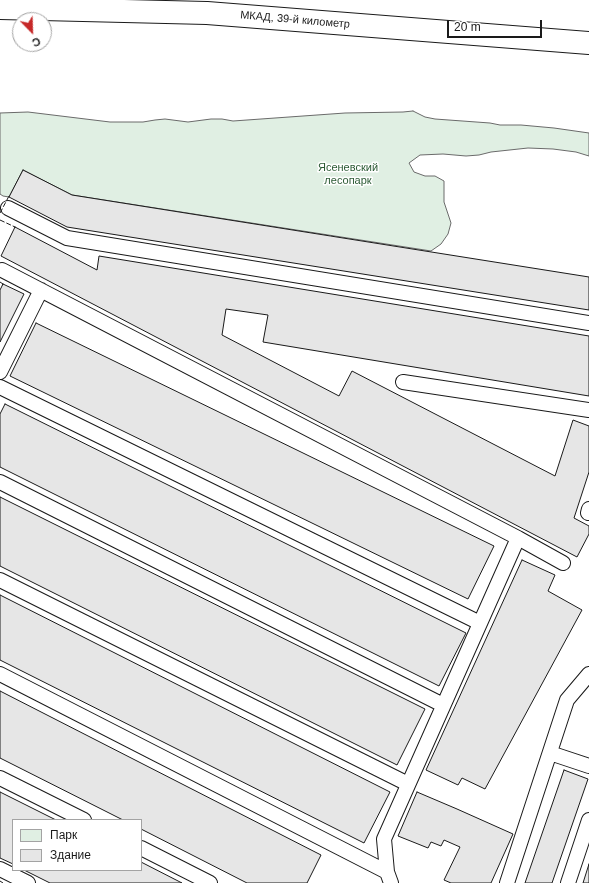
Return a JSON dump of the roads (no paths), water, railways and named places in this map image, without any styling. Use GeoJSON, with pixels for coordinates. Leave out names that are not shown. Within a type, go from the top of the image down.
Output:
{"type":"FeatureCollection","features":[{"type":"Feature","properties":{"kind":"highway","name":"МКАД, 39-й километр"},"geometry":{"type":"LineString","coordinates":[[0,8],[207,13],[589,43]]}},
{"type":"Feature","properties":{"kind":"lane"},"geometry":{"type":"LineString","coordinates":[[8,208],[67,238],[589,323]]}},
{"type":"Feature","properties":{"kind":"lane"},"geometry":{"type":"LineString","coordinates":[[2,270],[518,538],[563,563]]}},
{"type":"Feature","properties":{"kind":"lane"},"geometry":{"type":"LineString","coordinates":[[0,372],[41,290]]}},
{"type":"Feature","properties":{"kind":"lane"},"geometry":{"type":"LineString","coordinates":[[403,382],[589,410]]}},
{"type":"Feature","properties":{"kind":"lane"},"geometry":{"type":"LineString","coordinates":[[0,387],[480,623]]}},
{"type":"Feature","properties":{"kind":"lane"},"geometry":{"type":"LineString","coordinates":[[0,482],[443,705]]}},
{"type":"Feature","properties":{"kind":"lane"},"geometry":{"type":"LineString","coordinates":[[389,877],[384,839],[518,538]]}},
{"type":"Feature","properties":{"kind":"lane"},"geometry":{"type":"LineString","coordinates":[[0,580],[408,784]]}},
{"type":"Feature","properties":{"kind":"lane"},"geometry":{"type":"LineString","coordinates":[[0,674],[389,877]]}},
{"type":"Feature","properties":{"kind":"lane"},"geometry":{"type":"LineString","coordinates":[[507,883],[567,700],[589,674]]}},
{"type":"Feature","properties":{"kind":"lane"},"geometry":{"type":"LineString","coordinates":[[550,752],[589,766]]}},
{"type":"Feature","properties":{"kind":"lane"},"geometry":{"type":"LineString","coordinates":[[0,778],[82,819]]}},
{"type":"Feature","properties":{"kind":"lane"},"geometry":{"type":"LineString","coordinates":[[568,883],[589,820]]}},
{"type":"Feature","properties":{"kind":"lane"},"geometry":{"type":"LineString","coordinates":[[142,849],[210,883]]}},
{"type":"Feature","properties":{"kind":"lane"},"geometry":{"type":"LineString","coordinates":[[0,869],[28,883]]}},
{"type":"Feature","properties":{"kind":"park label","name":"Ясеневский лесопарк"},"geometry":{"type":"Point","coordinates":[348,174]}}]}
